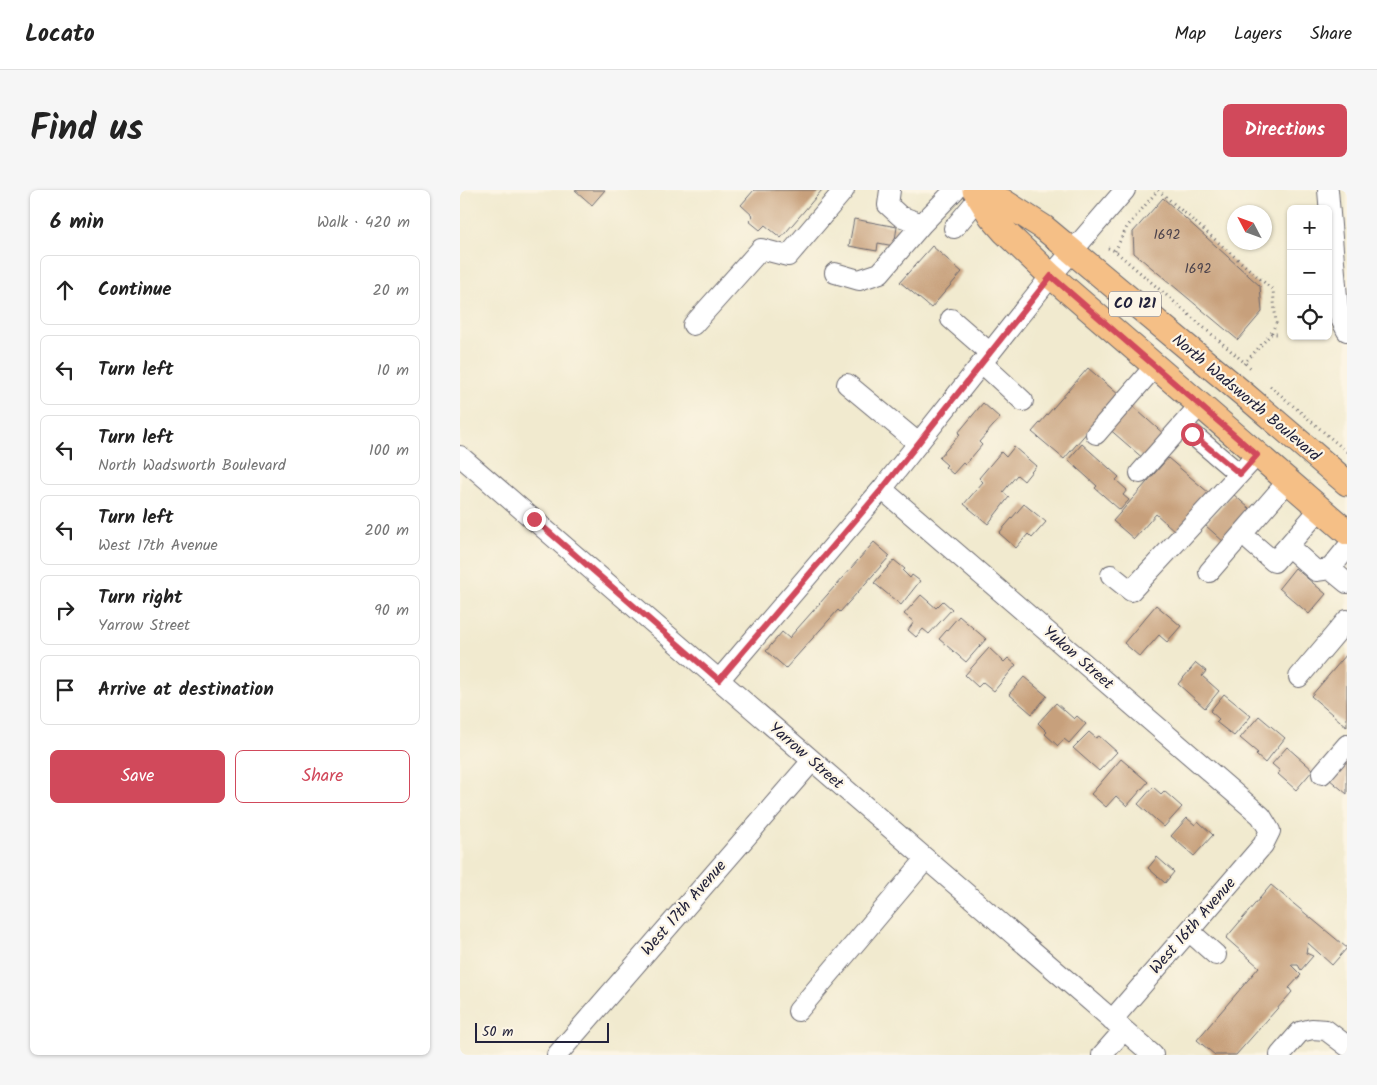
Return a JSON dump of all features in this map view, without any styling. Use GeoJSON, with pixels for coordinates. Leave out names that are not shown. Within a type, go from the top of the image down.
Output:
{"type":"FeatureCollection","features":[{"type":"Feature","properties":{"kind":"main road","name":"North Wadsworth Boulevard"},"geometry":{"type":"LineString","coordinates":[[979,193],[1004,202],[1024,214],[1073,252],[1347,483]]}},
{"type":"Feature","properties":{"kind":"main road","name":"CO 121"},"geometry":{"type":"LineString","coordinates":[[979,193],[991,216],[1051,276],[1347,532]]}},
{"type":"Feature","properties":{"kind":"street"},"geometry":{"type":"LineString","coordinates":[[693,325],[761,250],[788,256],[844,190]]}},
{"type":"Feature","properties":{"kind":"street"},"geometry":{"type":"LineString","coordinates":[[890,190],[888,205],[900,216],[922,224]]}},
{"type":"Feature","properties":{"kind":"street"},"geometry":{"type":"LineString","coordinates":[[835,273],[859,280],[880,273],[922,224],[955,190]]}},
{"type":"Feature","properties":{"kind":"street"},"geometry":{"type":"LineString","coordinates":[[719,680],[882,489],[1051,276],[1125,190]]}},
{"type":"Feature","properties":{"kind":"street"},"geometry":{"type":"LineString","coordinates":[[1328,190],[1338,309],[1340,319],[1347,331]]}},
{"type":"Feature","properties":{"kind":"street"},"geometry":{"type":"LineString","coordinates":[[954,228],[979,193]]}},
{"type":"Feature","properties":{"kind":"street"},"geometry":{"type":"LineString","coordinates":[[951,319],[1023,401]]}},
{"type":"Feature","properties":{"kind":"street"},"geometry":{"type":"LineString","coordinates":[[1096,434],[1155,366]]}},
{"type":"Feature","properties":{"kind":"street"},"geometry":{"type":"LineString","coordinates":[[847,384],[918,443]]}},
{"type":"Feature","properties":{"kind":"street"},"geometry":{"type":"LineString","coordinates":[[1140,473],[1200,405]]}},
{"type":"Feature","properties":{"kind":"street"},"geometry":{"type":"LineString","coordinates":[[1192,434],[1240,474]]}},
{"type":"Feature","properties":{"kind":"street"},"geometry":{"type":"LineString","coordinates":[[1111,575],[1131,591],[1257,455]]}},
{"type":"Feature","properties":{"kind":"street","name":"Yarrow Street"},"geometry":{"type":"LineString","coordinates":[[460,456],[1153,1055]]}},
{"type":"Feature","properties":{"kind":"street"},"geometry":{"type":"LineString","coordinates":[[1209,572],[1288,482]]}},
{"type":"Feature","properties":{"kind":"street","name":"Yukon Street"},"geometry":{"type":"LineString","coordinates":[[882,489],[1261,816],[1270,831]]}},
{"type":"Feature","properties":{"kind":"street"},"geometry":{"type":"LineString","coordinates":[[1251,542],[1274,562],[1320,509]]}},
{"type":"Feature","properties":{"kind":"street"},"geometry":{"type":"LineString","coordinates":[[1288,546],[1316,571],[1330,569],[1347,548]]}},
{"type":"Feature","properties":{"kind":"street"},"geometry":{"type":"LineString","coordinates":[[1330,569],[1347,583]]}},
{"type":"Feature","properties":{"kind":"street"},"geometry":{"type":"LineString","coordinates":[[1299,677],[1347,620]]}},
{"type":"Feature","properties":{"kind":"street"},"geometry":{"type":"LineString","coordinates":[[1322,774],[1347,745]]}},
{"type":"Feature","properties":{"kind":"street","name":"West 17th Avenue"},"geometry":{"type":"LineString","coordinates":[[557,1055],[812,761]]}},
{"type":"Feature","properties":{"kind":"street","name":"West 16th Avenue"},"geometry":{"type":"LineString","coordinates":[[1102,1055],[1118,1025],[1189,931],[1263,845],[1270,831]]}},
{"type":"Feature","properties":{"kind":"street"},"geometry":{"type":"LineString","coordinates":[[798,1011],[926,860]]}},
{"type":"Feature","properties":{"kind":"street"},"geometry":{"type":"LineString","coordinates":[[1189,931],[1216,955]]}},
{"type":"Feature","properties":{"kind":"street"},"geometry":{"type":"LineString","coordinates":[[1280,1055],[1300,1032],[1312,1029],[1326,1030],[1347,1046]]}},
{"type":"Feature","properties":{"kind":"path"},"geometry":{"type":"LineString","coordinates":[[1115,251],[1127,227],[1158,190],[1274,290],[1276,323],[1271,334],[1244,364]]}},
{"type":"Feature","properties":{"kind":"path"},"geometry":{"type":"LineString","coordinates":[[1108,248],[1115,251],[1252,369]]}},
{"type":"Feature","properties":{"kind":"path"},"geometry":{"type":"LineString","coordinates":[[1271,334],[1279,334]]}},
{"type":"Feature","properties":{"kind":"path"},"geometry":{"type":"LineString","coordinates":[[1270,386],[1347,452]]}},
{"type":"Feature","properties":{"kind":"building"},"geometry":{"type":"Polygon","coordinates":[[[575,190],[605,190],[592,205],[575,190]]]}},
{"type":"Feature","properties":{"kind":"building"},"geometry":{"type":"Polygon","coordinates":[[[754,190],[822,190],[781,238],[765,225],[760,230],[749,221],[753,216],[741,205],[754,190]]]}},
{"type":"Feature","properties":{"kind":"building"},"geometry":{"type":"Polygon","coordinates":[[[1163,198],[1260,286],[1262,312],[1238,340],[1134,253],[1133,232],[1163,198]]]}},
{"type":"Feature","properties":{"kind":"building"},"geometry":{"type":"Polygon","coordinates":[[[854,219],[897,227],[894,246],[878,243],[877,251],[849,246],[854,219]]]}},
{"type":"Feature","properties":{"kind":"building"},"geometry":{"type":"Polygon","coordinates":[[[932,246],[962,272],[931,308],[900,282],[932,246]]]}},
{"type":"Feature","properties":{"kind":"building"},"geometry":{"type":"Polygon","coordinates":[[[1088,368],[1119,395],[1064,459],[1032,432],[1088,368]]]}},
{"type":"Feature","properties":{"kind":"building"},"geometry":{"type":"Polygon","coordinates":[[[983,403],[1000,418],[979,442],[982,445],[965,465],[963,463],[953,474],[939,458],[983,403]]]}},
{"type":"Feature","properties":{"kind":"building"},"geometry":{"type":"Polygon","coordinates":[[[1129,403],[1166,436],[1145,460],[1107,427],[1129,403]]]}},
{"type":"Feature","properties":{"kind":"building"},"geometry":{"type":"Polygon","coordinates":[[[1082,444],[1119,477],[1116,480],[1127,490],[1123,495],[1129,500],[1120,510],[1068,460],[1082,444]]]}},
{"type":"Feature","properties":{"kind":"building"},"geometry":{"type":"Polygon","coordinates":[[[1014,447],[1036,466],[1024,481],[1017,475],[1003,492],[1009,497],[988,524],[964,504],[983,482],[979,478],[1001,452],[1006,457],[1014,447]]]}},
{"type":"Feature","properties":{"kind":"building"},"geometry":{"type":"Polygon","coordinates":[[[1168,458],[1209,493],[1176,532],[1156,514],[1134,539],[1113,521],[1168,458]]]}},
{"type":"Feature","properties":{"kind":"building"},"geometry":{"type":"Polygon","coordinates":[[[1233,494],[1257,515],[1225,543],[1205,525],[1233,494]]]}},
{"type":"Feature","properties":{"kind":"building"},"geometry":{"type":"Polygon","coordinates":[[[1024,504],[1046,522],[1032,538],[1028,534],[1016,548],[999,533],[1024,504]]]}},
{"type":"Feature","properties":{"kind":"building"},"geometry":{"type":"Polygon","coordinates":[[[874,542],[890,556],[786,668],[766,651],[782,632],[789,638],[874,542]]]}},
{"type":"Feature","properties":{"kind":"building"},"geometry":{"type":"Polygon","coordinates":[[[894,560],[905,569],[903,571],[910,578],[912,575],[920,581],[901,605],[874,583],[894,560]]]}},
{"type":"Feature","properties":{"kind":"building"},"geometry":{"type":"Polygon","coordinates":[[[1295,568],[1326,594],[1309,614],[1279,588],[1295,568]]]}},
{"type":"Feature","properties":{"kind":"building"},"geometry":{"type":"Polygon","coordinates":[[[921,595],[936,608],[943,601],[952,609],[929,634],[923,629],[916,637],[908,630],[914,622],[904,614],[921,595]]]}},
{"type":"Feature","properties":{"kind":"building"},"geometry":{"type":"Polygon","coordinates":[[[1156,605],[1181,626],[1167,642],[1159,635],[1140,657],[1124,643],[1156,605]]]}},
{"type":"Feature","properties":{"kind":"building"},"geometry":{"type":"Polygon","coordinates":[[[959,616],[986,639],[966,662],[939,639],[959,616]]]}},
{"type":"Feature","properties":{"kind":"building"},"geometry":{"type":"Polygon","coordinates":[[[989,648],[1004,662],[1008,658],[1016,665],[994,691],[983,682],[978,687],[965,675],[989,648]]]}},
{"type":"Feature","properties":{"kind":"building"},"geometry":{"type":"Polygon","coordinates":[[[1347,654],[1347,727],[1311,696],[1347,654]]]}},
{"type":"Feature","properties":{"kind":"building"},"geometry":{"type":"Polygon","coordinates":[[[1196,663],[1206,671],[1202,676],[1219,691],[1205,708],[1178,684],[1196,663]]]}},
{"type":"Feature","properties":{"kind":"building"},"geometry":{"type":"Polygon","coordinates":[[[1024,677],[1047,696],[1032,714],[1009,694],[1024,677]]]}},
{"type":"Feature","properties":{"kind":"building"},"geometry":{"type":"Polygon","coordinates":[[[1224,694],[1251,716],[1234,736],[1216,722],[1219,719],[1210,711],[1224,694]]]}},
{"type":"Feature","properties":{"kind":"building"},"geometry":{"type":"Polygon","coordinates":[[[1056,703],[1074,719],[1077,716],[1086,724],[1069,743],[1064,739],[1058,746],[1045,734],[1047,732],[1038,723],[1056,703]]]}},
{"type":"Feature","properties":{"kind":"building"},"geometry":{"type":"Polygon","coordinates":[[[1259,716],[1285,738],[1265,763],[1256,755],[1258,753],[1240,738],[1259,716]]]}},
{"type":"Feature","properties":{"kind":"building"},"geometry":{"type":"Polygon","coordinates":[[[1089,732],[1096,738],[1099,736],[1117,752],[1099,771],[1073,748],[1089,732]]]}},
{"type":"Feature","properties":{"kind":"building"},"geometry":{"type":"Polygon","coordinates":[[[1287,747],[1313,770],[1296,790],[1278,774],[1280,771],[1272,764],[1287,747]]]}},
{"type":"Feature","properties":{"kind":"building"},"geometry":{"type":"Polygon","coordinates":[[[1347,758],[1347,794],[1329,779],[1347,758]]]}},
{"type":"Feature","properties":{"kind":"building"},"geometry":{"type":"Polygon","coordinates":[[[1121,759],[1148,782],[1127,806],[1116,796],[1106,807],[1091,794],[1121,759]]]}},
{"type":"Feature","properties":{"kind":"building"},"geometry":{"type":"Polygon","coordinates":[[[1153,787],[1161,794],[1164,791],[1182,807],[1164,827],[1138,804],[1153,787]]]}},
{"type":"Feature","properties":{"kind":"building"},"geometry":{"type":"Polygon","coordinates":[[[1187,818],[1195,825],[1198,821],[1213,835],[1194,856],[1171,836],[1187,818]]]}},
{"type":"Feature","properties":{"kind":"building"},"geometry":{"type":"Polygon","coordinates":[[[1157,857],[1174,872],[1165,883],[1148,868],[1157,857]]]}},
{"type":"Feature","properties":{"kind":"building"},"geometry":{"type":"Polygon","coordinates":[[[1271,885],[1347,948],[1332,965],[1308,943],[1306,953],[1313,956],[1301,970],[1298,965],[1291,965],[1301,975],[1289,988],[1292,992],[1236,1055],[1215,1055],[1197,1040],[1259,967],[1226,938],[1271,885]]]}},
{"type":"Feature","properties":{"kind":"route"},"geometry":{"type":"LineString","coordinates":[[534,519],[719,680],[882,489],[1051,276],[1257,455],[1240,474],[1192,434]]}}]}
